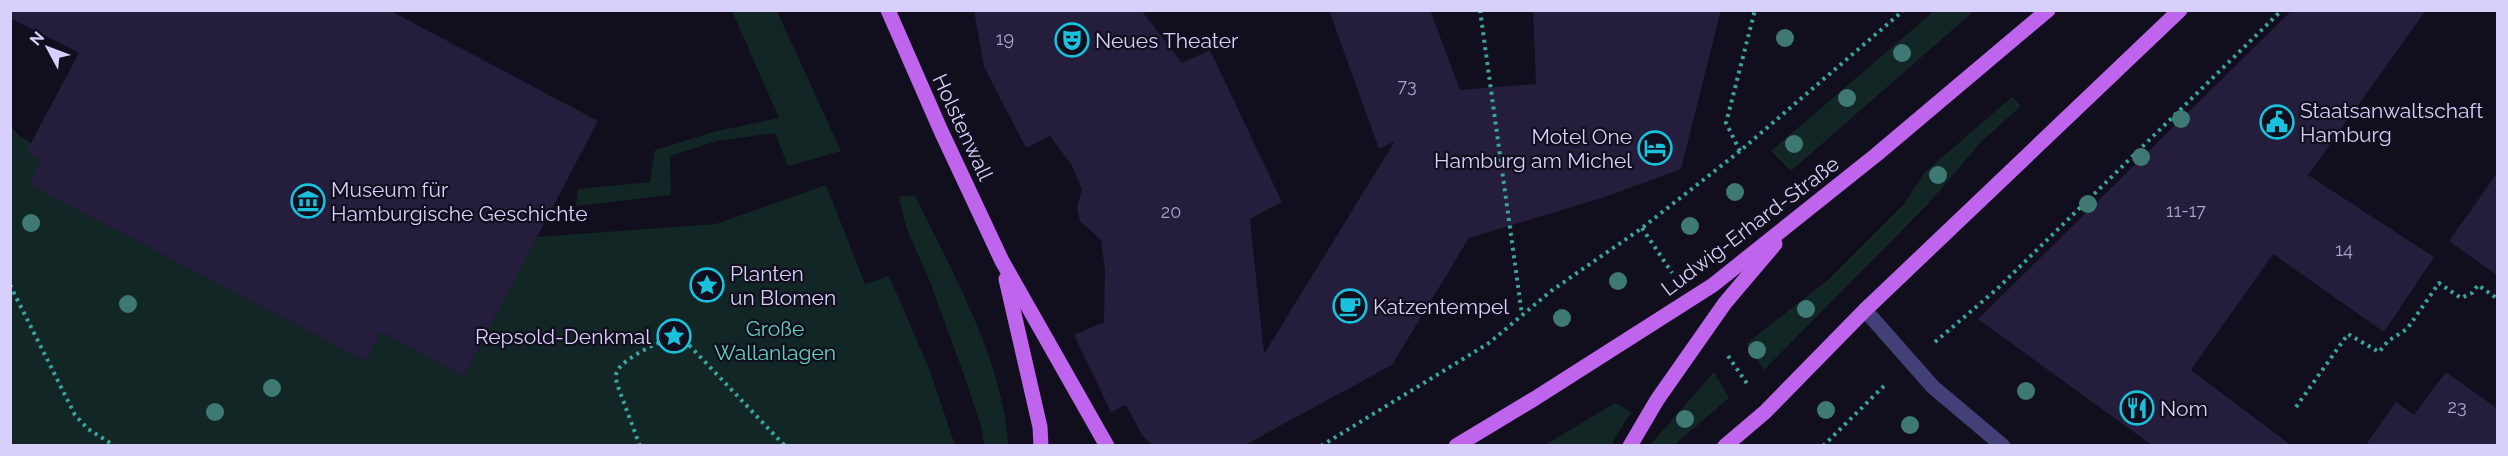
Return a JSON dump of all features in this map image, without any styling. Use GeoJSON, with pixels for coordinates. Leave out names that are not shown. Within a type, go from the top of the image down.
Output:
{"type":"FeatureCollection","features":[{"type":"Feature","properties":{"kind":"main road","name":"Holstenwall"},"geometry":{"type":"LineString","coordinates":[[888,10],[1002,261],[1107,446]]}},
{"type":"Feature","properties":{"kind":"main road","name":"Ludwig-Erhard-Straße"},"geometry":{"type":"LineString","coordinates":[[1456,446],[1713,285],[1885,148],[2048,10]]}},
{"type":"Feature","properties":{"kind":"main road"},"geometry":{"type":"LineString","coordinates":[[1725,446],[1765,412],[1865,310],[2180,10]]}},
{"type":"Feature","properties":{"kind":"main road"},"geometry":{"type":"LineString","coordinates":[[1630,446],[1657,400],[1725,303],[1798,217]]}},
{"type":"Feature","properties":{"kind":"main road","name":"Holstenwall"},"geometry":{"type":"LineString","coordinates":[[1002,261],[1040,427],[1041,446]]}},
{"type":"Feature","properties":{"kind":"street"},"geometry":{"type":"LineString","coordinates":[[1865,310],[1933,387],[2003,446]]}},
{"type":"Feature","properties":{"kind":"path"},"geometry":{"type":"LineString","coordinates":[[1480,10],[1522,315]]}},
{"type":"Feature","properties":{"kind":"path"},"geometry":{"type":"LineString","coordinates":[[1740,152],[1726,123],[1755,10]]}},
{"type":"Feature","properties":{"kind":"path"},"geometry":{"type":"LineString","coordinates":[[1321,446],[1489,343],[1551,291],[1642,228],[1740,152],[1904,10]]}},
{"type":"Feature","properties":{"kind":"path"},"geometry":{"type":"LineString","coordinates":[[1930,346],[1997,289],[2282,10]]}},
{"type":"Feature","properties":{"kind":"path"},"geometry":{"type":"LineString","coordinates":[[2296,407],[2348,334],[2379,352],[2388,341],[2407,329],[2439,283],[2461,298],[2472,293],[2478,285],[2498,298]]}},
{"type":"Feature","properties":{"kind":"path"},"geometry":{"type":"LineString","coordinates":[[10,285],[75,415],[88,429],[115,446]]}},
{"type":"Feature","properties":{"kind":"path"},"geometry":{"type":"LineString","coordinates":[[640,446],[615,376],[622,364],[661,342],[678,336],[785,446]]}},
{"type":"Feature","properties":{"kind":"path"},"geometry":{"type":"LineString","coordinates":[[1823,446],[1880,389]]}},
{"type":"Feature","properties":{"kind":"green space"},"geometry":{"type":"Polygon","coordinates":[[[732,11],[777,11],[841,151],[788,166],[775,133],[717,141],[670,156],[671,195],[576,206],[578,189],[650,182],[655,150],[717,131],[779,118],[732,11]]]}},
{"type":"Feature","properties":{"kind":"green space"},"geometry":{"type":"Polygon","coordinates":[[[1934,11],[1974,11],[1791,171],[1771,151],[1934,11]]]}},
{"type":"Feature","properties":{"kind":"green space"},"geometry":{"type":"Polygon","coordinates":[[[2012,97],[2021,106],[1981,142],[1929,203],[1764,370],[1746,344],[1829,279],[1903,205],[1925,172],[2012,97]]]}},
{"type":"Feature","properties":{"kind":"green space","name":"Planten un Blomen"},"geometry":{"type":"Polygon","coordinates":[[[10,126],[31,143],[27,152],[42,160],[30,184],[365,361],[381,332],[464,376],[537,237],[716,224],[826,185],[865,284],[889,276],[930,371],[955,445],[11,445],[10,126]]]}},
{"type":"Feature","properties":{"kind":"green space"},"geometry":{"type":"Polygon","coordinates":[[[899,196],[915,196],[974,317],[997,381],[1008,445],[984,445],[982,429],[964,375],[930,282],[906,227],[899,196]]]}},
{"type":"Feature","properties":{"kind":"green space"},"geometry":{"type":"Polygon","coordinates":[[[1714,372],[1729,398],[1674,445],[1650,445],[1714,372]]]}},
{"type":"Feature","properties":{"kind":"green space"},"geometry":{"type":"Polygon","coordinates":[[[1615,403],[1631,412],[1611,445],[1545,445],[1615,403]]]}},
{"type":"Feature","properties":{"kind":"building","name":"Museum für Hamburgische Geschichte"},"geometry":{"type":"Polygon","coordinates":[[[10,10],[389,10],[598,121],[464,376],[381,332],[365,361],[29,184],[42,160],[26,152],[79,53],[10,18],[10,10]]]}},
{"type":"Feature","properties":{"kind":"building"},"geometry":{"type":"Polygon","coordinates":[[[974,10],[1141,10],[1182,63],[1210,50],[1282,202],[1250,219],[1264,354],[1395,141],[1379,149],[1329,10],[1430,10],[1460,90],[1536,84],[1533,10],[1721,10],[1681,169],[1605,197],[1469,238],[1392,365],[1243,446],[1153,446],[1142,435],[1126,405],[1111,412],[1074,335],[1104,322],[1105,270],[1101,240],[1080,221],[1077,208],[1082,189],[1071,164],[1050,136],[1026,148],[984,67],[974,10]]]}},
{"type":"Feature","properties":{"kind":"building"},"geometry":{"type":"Polygon","coordinates":[[[2292,10],[2426,10],[2308,175],[2434,257],[2384,332],[2273,254],[2191,370],[2292,446],[2153,446],[1978,319],[2292,10]]]}},
{"type":"Feature","properties":{"kind":"building"},"geometry":{"type":"Polygon","coordinates":[[[2498,172],[2498,276],[2449,241],[2498,172]]]}},
{"type":"Feature","properties":{"kind":"building"},"geometry":{"type":"Polygon","coordinates":[[[2446,372],[2498,409],[2498,446],[2365,446],[2396,402],[2414,415],[2446,372]]]}},
{"type":"Feature","properties":{"kind":"place","name":"Neues Theater"},"geometry":{"type":"Point","coordinates":[1072,40]}},
{"type":"Feature","properties":{"kind":"place","name":"Staatsanwaltschaft Hamburg"},"geometry":{"type":"Point","coordinates":[2277,122]}},
{"type":"Feature","properties":{"kind":"place","name":"Motel One Hamburg am Michel"},"geometry":{"type":"Point","coordinates":[1655,148]}},
{"type":"Feature","properties":{"kind":"place","name":"Museum für Hamburgische Geschichte"},"geometry":{"type":"Point","coordinates":[308,201]}},
{"type":"Feature","properties":{"kind":"place","name":"Planten un Blomen"},"geometry":{"type":"Point","coordinates":[707,285]}},
{"type":"Feature","properties":{"kind":"place","name":"Katzentempel"},"geometry":{"type":"Point","coordinates":[1350,306]}},
{"type":"Feature","properties":{"kind":"place","name":"Repsold-Denkmal"},"geometry":{"type":"Point","coordinates":[674,336]}},
{"type":"Feature","properties":{"kind":"place","name":"Nom"},"geometry":{"type":"Point","coordinates":[2137,408]}},
{"type":"Feature","properties":{"kind":"park label","name":"Große Wallanlagen"},"geometry":{"type":"Point","coordinates":[775,340]}}]}
